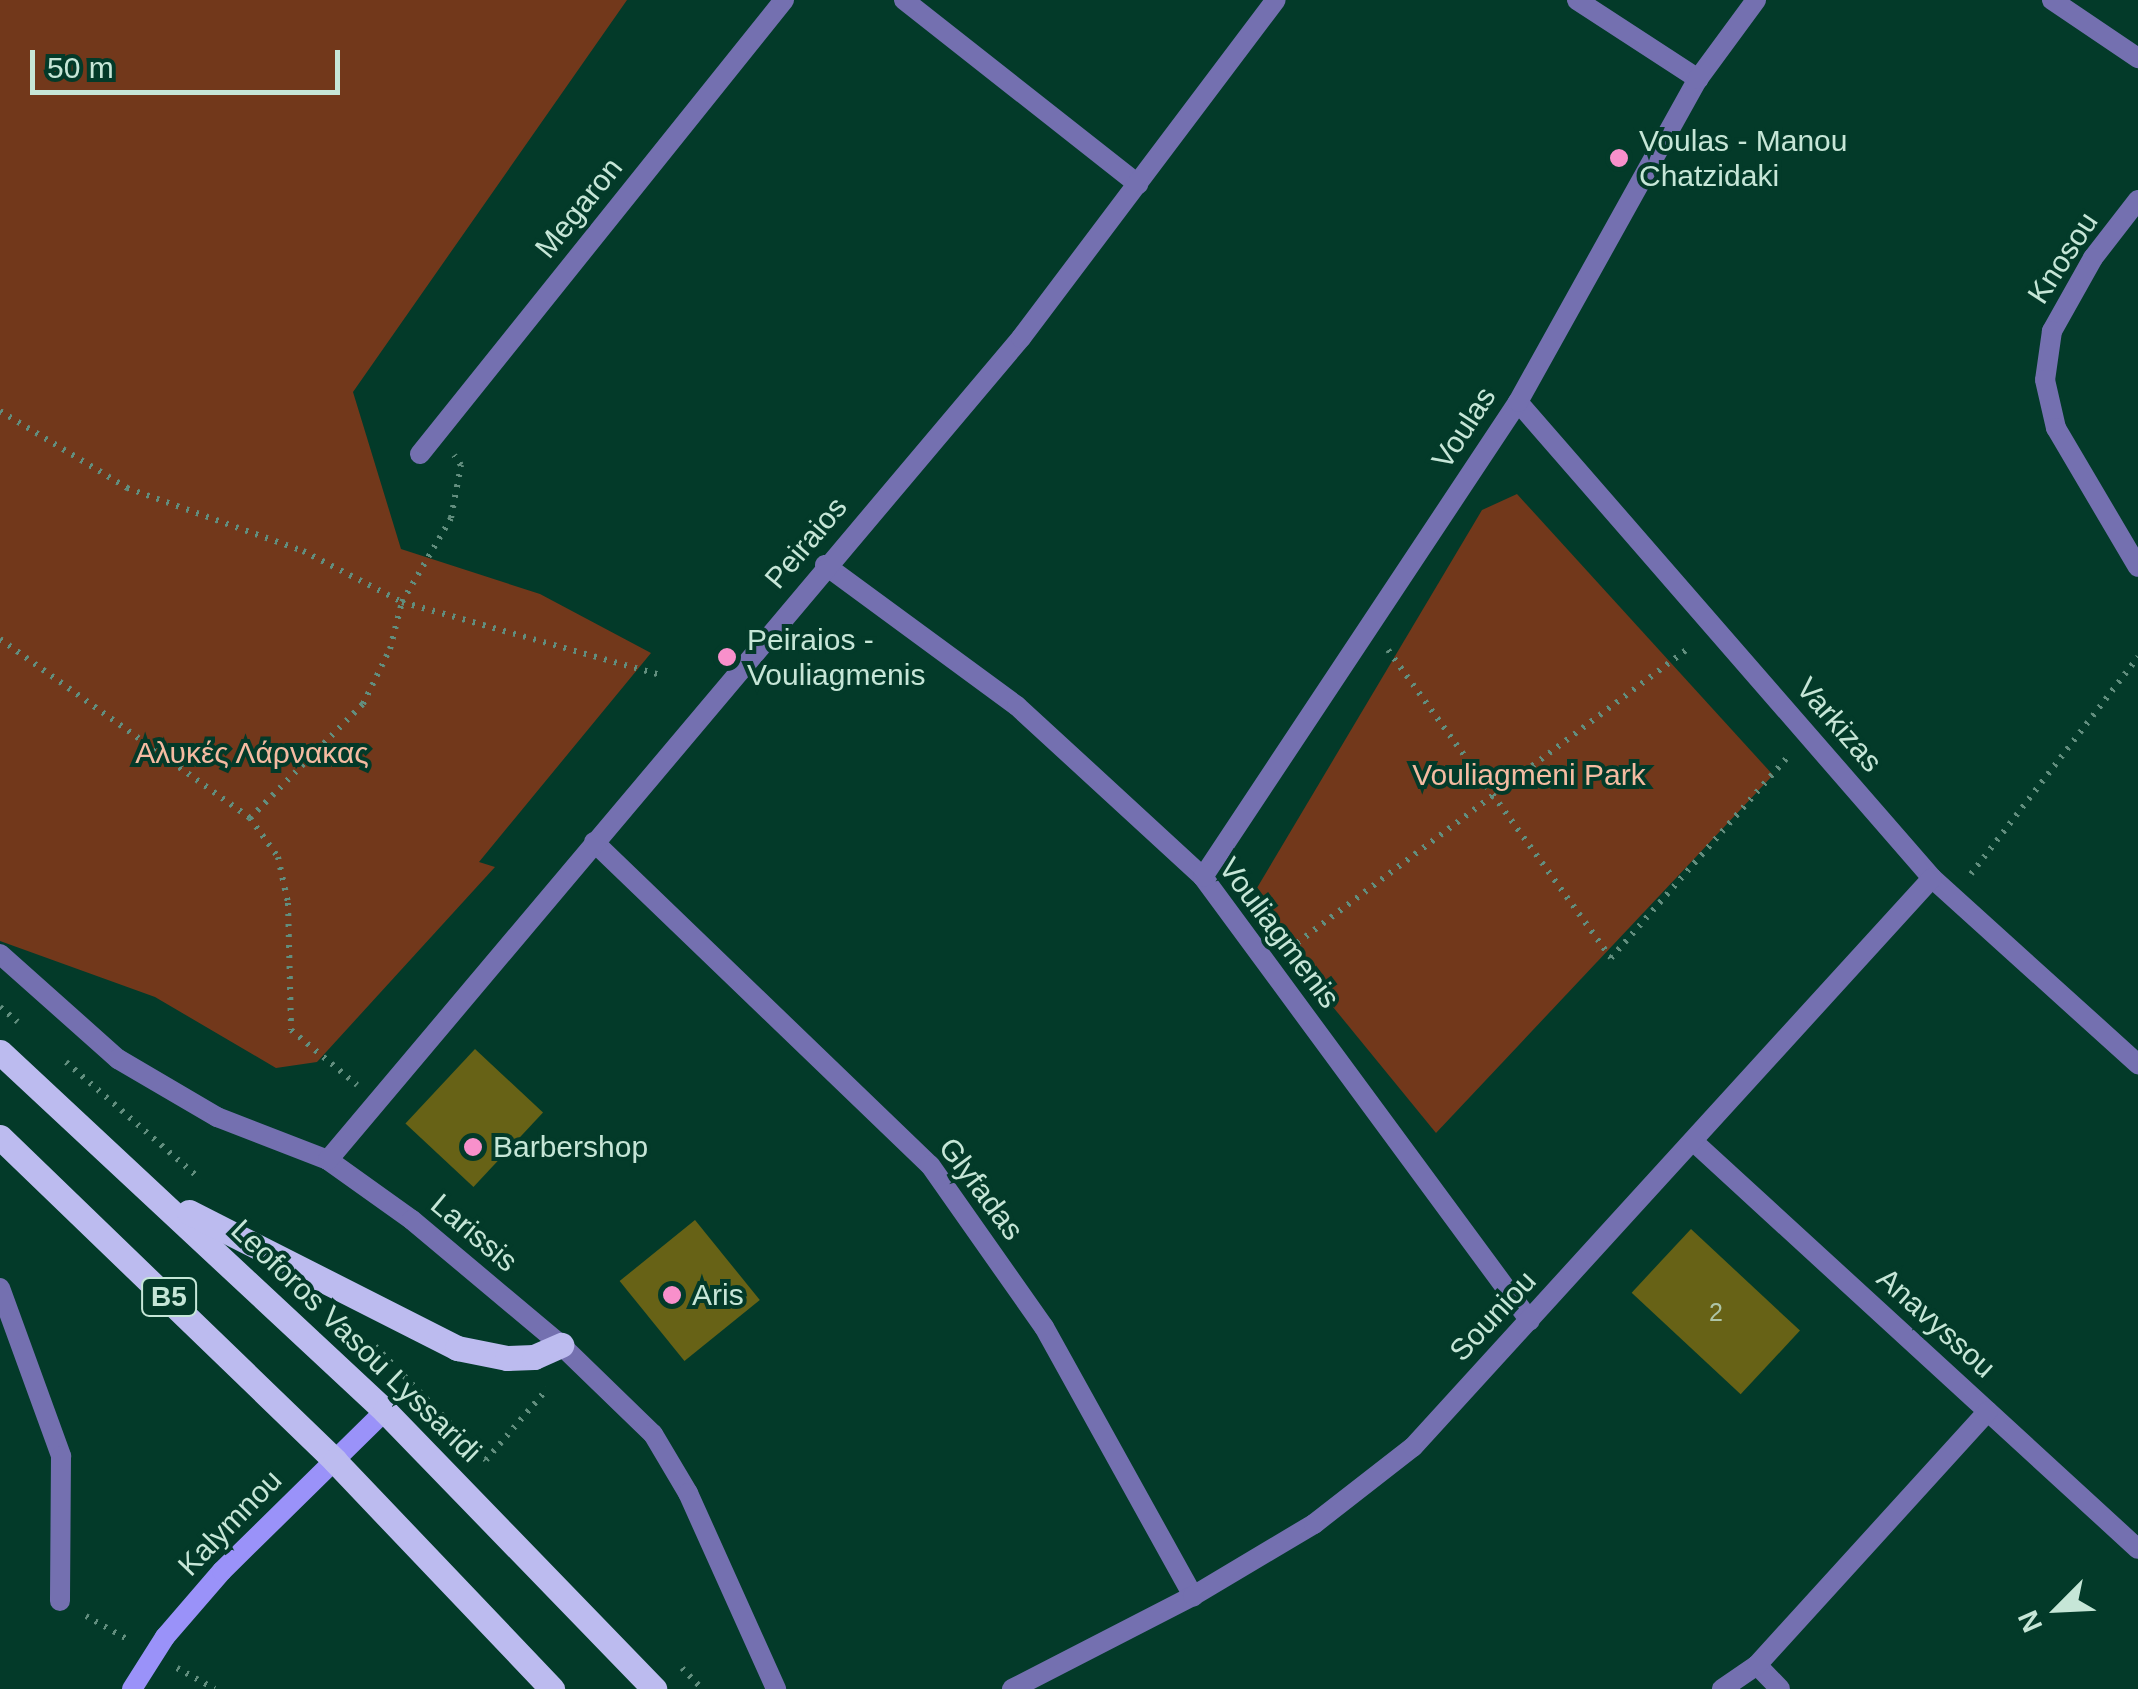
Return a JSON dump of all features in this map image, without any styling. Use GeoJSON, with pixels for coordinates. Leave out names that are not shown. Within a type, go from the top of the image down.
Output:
{"type":"FeatureCollection","features":[{"type":"Feature","properties":{"kind":"main road","name":"Leoforos Vasou Lyssaridi"},"geometry":{"type":"LineString","coordinates":[[0,1052],[163,1198],[386,1411],[654,1689]]}},
{"type":"Feature","properties":{"kind":"main road","name":"B5"},"geometry":{"type":"LineString","coordinates":[[0,1137],[335,1461],[552,1689]]}},
{"type":"Feature","properties":{"kind":"main road"},"geometry":{"type":"LineString","coordinates":[[163,1198],[458,1348],[506,1358],[534,1357],[561,1345]]}},
{"type":"Feature","properties":{"kind":"street","name":"Megaron"},"geometry":{"type":"LineString","coordinates":[[420,454],[784,0]]}},
{"type":"Feature","properties":{"kind":"street"},"geometry":{"type":"LineString","coordinates":[[904,0],[1138,184]]}},
{"type":"Feature","properties":{"kind":"street","name":"Peiraios"},"geometry":{"type":"LineString","coordinates":[[328,1160],[1021,338],[1276,0]]}},
{"type":"Feature","properties":{"kind":"street"},"geometry":{"type":"LineString","coordinates":[[1577,0],[1698,79]]}},
{"type":"Feature","properties":{"kind":"street","name":"Voulas"},"geometry":{"type":"LineString","coordinates":[[1202,877],[1518,402],[1698,79],[1756,0]]}},
{"type":"Feature","properties":{"kind":"street"},"geometry":{"type":"LineString","coordinates":[[2052,0],[2138,58]]}},
{"type":"Feature","properties":{"kind":"street","name":"Knosou"},"geometry":{"type":"LineString","coordinates":[[2138,200],[2093,258],[2052,331],[2044,380],[2056,428],[2138,568]]}},
{"type":"Feature","properties":{"kind":"street","name":"Varkizas"},"geometry":{"type":"LineString","coordinates":[[1518,402],[1932,878],[2138,1064]]}},
{"type":"Feature","properties":{"kind":"street","name":"Vouliagmenis"},"geometry":{"type":"LineString","coordinates":[[826,566],[1017,706],[1202,877],[1530,1320]]}},
{"type":"Feature","properties":{"kind":"street","name":"Glyfadas"},"geometry":{"type":"LineString","coordinates":[[594,842],[930,1164],[1044,1328],[1193,1596]]}},
{"type":"Feature","properties":{"kind":"street","name":"Souniou"},"geometry":{"type":"LineString","coordinates":[[1012,1689],[1193,1596],[1314,1524],[1413,1447],[1932,878]]}},
{"type":"Feature","properties":{"kind":"street","name":"Larissis"},"geometry":{"type":"LineString","coordinates":[[0,954],[118,1059],[217,1117],[328,1160],[412,1220],[561,1345],[653,1434],[688,1493],[776,1689]]}},
{"type":"Feature","properties":{"kind":"street","name":"Anavyssou"},"geometry":{"type":"LineString","coordinates":[[1694,1142],[2138,1549]]}},
{"type":"Feature","properties":{"kind":"street"},"geometry":{"type":"LineString","coordinates":[[0,1288],[61,1456],[60,1600]]}},
{"type":"Feature","properties":{"kind":"street","name":"Kalymnou"},"geometry":{"type":"LineString","coordinates":[[132,1689],[222,1570],[386,1411]]}},
{"type":"Feature","properties":{"kind":"street"},"geometry":{"type":"LineString","coordinates":[[1722,1689],[1756,1664],[1988,1411]]}},
{"type":"Feature","properties":{"kind":"street"},"geometry":{"type":"LineString","coordinates":[[1756,1664],[1780,1689]]}},
{"type":"Feature","properties":{"kind":"path"},"geometry":{"type":"LineString","coordinates":[[0,411],[126,488],[304,550],[402,602],[660,675]]}},
{"type":"Feature","properties":{"kind":"path"},"geometry":{"type":"LineString","coordinates":[[247,815],[363,704],[390,649],[402,602],[451,518],[461,465],[438,432]]}},
{"type":"Feature","properties":{"kind":"path"},"geometry":{"type":"LineString","coordinates":[[1370,626],[1611,958],[1808,734]]}},
{"type":"Feature","properties":{"kind":"path"},"geometry":{"type":"LineString","coordinates":[[1268,965],[1715,628]]}},
{"type":"Feature","properties":{"kind":"path"},"geometry":{"type":"LineString","coordinates":[[0,639],[247,815],[278,857],[288,903],[291,1030],[376,1102]]}},
{"type":"Feature","properties":{"kind":"path"},"geometry":{"type":"LineString","coordinates":[[1953,897],[2138,657]]}},
{"type":"Feature","properties":{"kind":"path"},"geometry":{"type":"LineString","coordinates":[[486,1460],[547,1389],[561,1345]]}},
{"type":"Feature","properties":{"kind":"green space","name":"Αλυκές Λάρνακας"},"geometry":{"type":"Polygon","coordinates":[[[0,0],[627,0],[353,392],[401,549],[540,594],[651,653],[479,862],[495,867],[317,1062],[276,1068],[155,997],[0,941],[0,0]]]}},
{"type":"Feature","properties":{"kind":"green space","name":"Vouliagmeni Park"},"geometry":{"type":"Polygon","coordinates":[[[1517,494],[1773,775],[1436,1133],[1248,903],[1482,510],[1517,494]]]}},
{"type":"Feature","properties":{"kind":"building"},"geometry":{"type":"Polygon","coordinates":[[[475,1049],[543,1112],[473,1187],[405,1124],[475,1049]]]}},
{"type":"Feature","properties":{"kind":"building"},"geometry":{"type":"Polygon","coordinates":[[[695,1220],[760,1300],[684,1361],[620,1281],[695,1220]]]}},
{"type":"Feature","properties":{"kind":"building"},"geometry":{"type":"Polygon","coordinates":[[[1691,1229],[1800,1331],[1741,1394],[1632,1293],[1691,1229]]]}},
{"type":"Feature","properties":{"kind":"place","name":"Voulas - Manou Chatzidaki"},"geometry":{"type":"Point","coordinates":[1619,158]}},
{"type":"Feature","properties":{"kind":"place","name":"Peiraios - Vouliagmenis"},"geometry":{"type":"Point","coordinates":[727,657]}},
{"type":"Feature","properties":{"kind":"place","name":"Barbershop"},"geometry":{"type":"Point","coordinates":[473,1147]}},
{"type":"Feature","properties":{"kind":"place","name":"Aris"},"geometry":{"type":"Point","coordinates":[672,1295]}}]}
